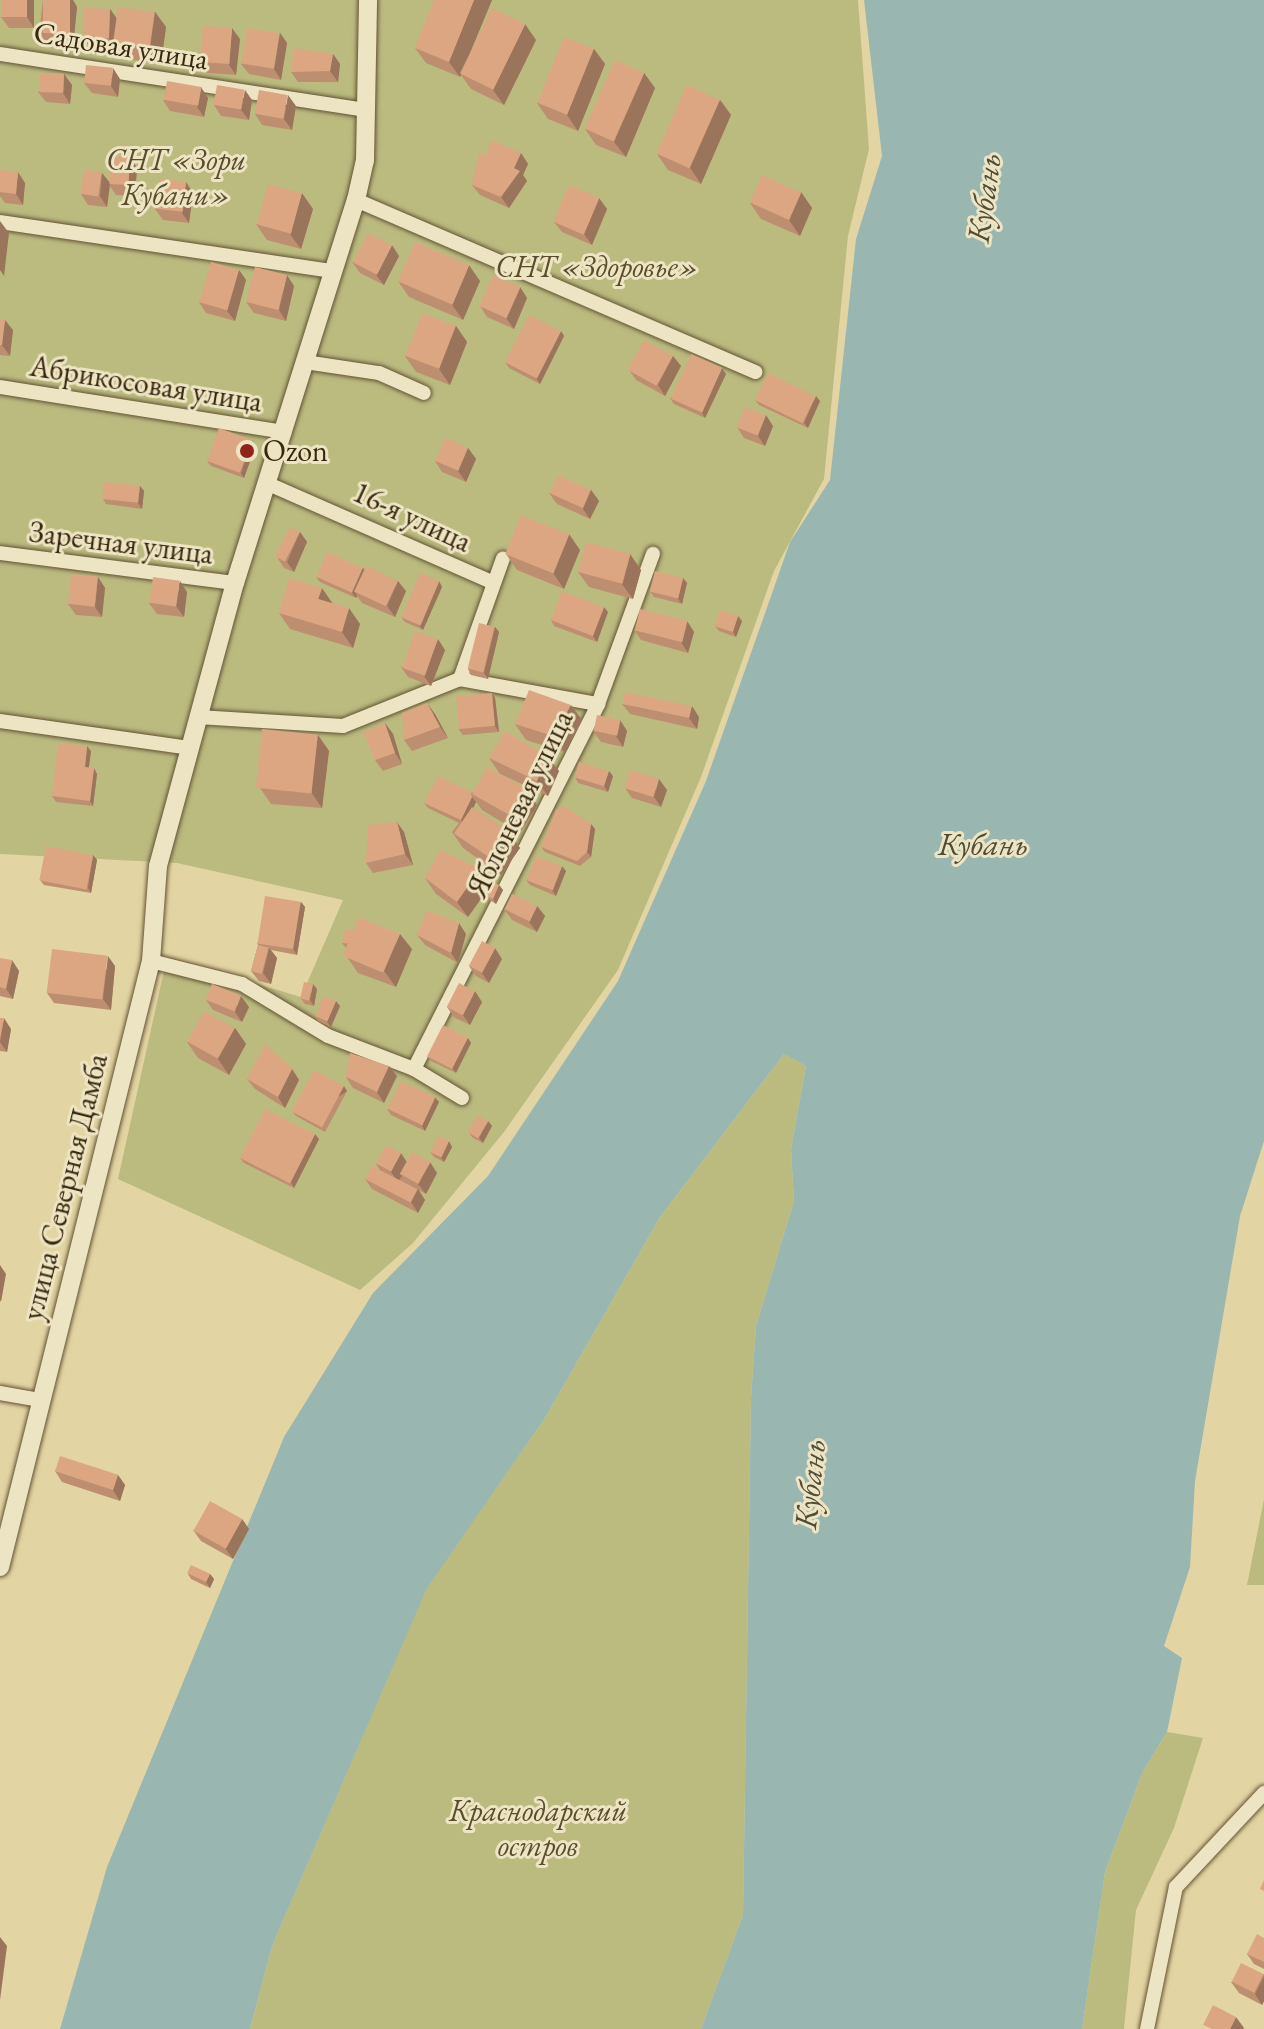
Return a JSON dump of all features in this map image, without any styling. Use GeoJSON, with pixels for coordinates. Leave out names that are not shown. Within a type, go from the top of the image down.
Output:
{"type":"FeatureCollection","features":[{"type":"Feature","properties":{"kind":"street","name":"улица Северная Дамба"},"geometry":{"type":"LineString","coordinates":[[0,1567],[151,961],[158,866],[235,583],[356,200],[365,110],[368,0]]}},
{"type":"Feature","properties":{"kind":"street","name":"Садовая улица"},"geometry":{"type":"LineString","coordinates":[[0,54],[365,110]]}},
{"type":"Feature","properties":{"kind":"street"},"geometry":{"type":"LineString","coordinates":[[356,200],[756,372]]}},
{"type":"Feature","properties":{"kind":"street"},"geometry":{"type":"LineString","coordinates":[[0,222],[332,271]]}},
{"type":"Feature","properties":{"kind":"street"},"geometry":{"type":"LineString","coordinates":[[305,362],[362,368],[424,393]]}},
{"type":"Feature","properties":{"kind":"street","name":"Абрикосовая улица"},"geometry":{"type":"LineString","coordinates":[[0,387],[284,432]]}},
{"type":"Feature","properties":{"kind":"street","name":"16-я улица"},"geometry":{"type":"LineString","coordinates":[[266,483],[491,582]]}},
{"type":"Feature","properties":{"kind":"street","name":"Заречная улица"},"geometry":{"type":"LineString","coordinates":[[0,553],[235,583]]}},
{"type":"Feature","properties":{"kind":"street","name":"Яблоневая улица"},"geometry":{"type":"LineString","coordinates":[[414,1069],[598,704],[653,554]]}},
{"type":"Feature","properties":{"kind":"street"},"geometry":{"type":"LineString","coordinates":[[460,679],[491,582],[503,558]]}},
{"type":"Feature","properties":{"kind":"street"},"geometry":{"type":"LineString","coordinates":[[198,717],[343,726],[460,679],[598,704]]}},
{"type":"Feature","properties":{"kind":"street"},"geometry":{"type":"LineString","coordinates":[[0,721],[189,748]]}},
{"type":"Feature","properties":{"kind":"street"},"geometry":{"type":"LineString","coordinates":[[151,961],[242,984],[328,1036],[414,1069],[462,1098]]}},
{"type":"Feature","properties":{"kind":"street"},"geometry":{"type":"LineString","coordinates":[[0,1393],[40,1400]]}},
{"type":"Feature","properties":{"kind":"street"},"geometry":{"type":"LineString","coordinates":[[1147,2029],[1176,1887],[1264,1793]]}},
{"type":"Feature","properties":{"kind":"green space","name":"СНТ «Зори Кубани»"},"geometry":{"type":"Polygon","coordinates":[[[0,0],[858,0],[869,149],[848,236],[824,479],[774,571],[701,777],[618,970],[504,1132],[413,1243],[360,1290],[118,1179],[167,957],[301,997],[343,900],[177,863],[0,854],[0,0]]]}},
{"type":"Feature","properties":{"kind":"green space","name":"Краснодарский остров"},"geometry":{"type":"Polygon","coordinates":[[[784,1054],[806,1066],[791,1149],[794,1201],[756,1326],[751,1398],[743,1915],[701,2029],[250,2029],[272,1946],[427,1587],[545,1418],[660,1217],[784,1054]]]}},
{"type":"Feature","properties":{"kind":"green space"},"geometry":{"type":"Polygon","coordinates":[[[1264,1499],[1264,1585],[1247,1585],[1264,1499]]]}},
{"type":"Feature","properties":{"kind":"green space"},"geometry":{"type":"Polygon","coordinates":[[[1167,1732],[1203,1738],[1174,1828],[1136,1910],[1124,2029],[1082,2029],[1105,1872],[1143,1771],[1167,1732]]]}},
{"type":"Feature","properties":{"kind":"water","name":"Кубань"},"geometry":{"type":"Polygon","coordinates":[[[864,0],[1264,0],[1264,1141],[1240,1216],[1195,1481],[1190,1567],[1164,1646],[1182,1658],[1167,1732],[1143,1771],[1105,1872],[1082,2029],[701,2029],[743,1915],[751,1398],[756,1326],[794,1201],[791,1149],[806,1066],[784,1054],[660,1217],[545,1418],[427,1588],[272,1946],[250,2029],[60,2029],[107,1867],[284,1437],[373,1293],[488,1176],[618,981],[706,781],[790,542],[830,480],[856,239],[882,156],[864,0]]]}},
{"type":"Feature","properties":{"kind":"building"},"geometry":{"type":"Polygon","coordinates":[[[1,0],[27,0],[27,17],[1,17],[1,0]]]}},
{"type":"Feature","properties":{"kind":"building"},"geometry":{"type":"Polygon","coordinates":[[[43,0],[70,0],[70,33],[43,33],[43,0]]]}},
{"type":"Feature","properties":{"kind":"building"},"geometry":{"type":"Polygon","coordinates":[[[434,0],[474,0],[449,62],[415,48],[434,0]]]}},
{"type":"Feature","properties":{"kind":"building"},"geometry":{"type":"Polygon","coordinates":[[[118,7],[155,12],[150,48],[113,43],[118,7]]]}},
{"type":"Feature","properties":{"kind":"building"},"geometry":{"type":"Polygon","coordinates":[[[84,8],[110,9],[109,38],[83,37],[84,8]]]}},
{"type":"Feature","properties":{"kind":"building"},"geometry":{"type":"Polygon","coordinates":[[[492,8],[525,24],[493,90],[460,74],[492,8]]]}},
{"type":"Feature","properties":{"kind":"building"},"geometry":{"type":"Polygon","coordinates":[[[203,26],[232,28],[229,64],[200,62],[203,26]]]}},
{"type":"Feature","properties":{"kind":"building"},"geometry":{"type":"Polygon","coordinates":[[[247,28],[280,33],[274,69],[241,64],[247,28]]]}},
{"type":"Feature","properties":{"kind":"building"},"geometry":{"type":"Polygon","coordinates":[[[564,37],[594,49],[567,115],[537,103],[564,37]]]}},
{"type":"Feature","properties":{"kind":"building"},"geometry":{"type":"Polygon","coordinates":[[[293,48],[333,54],[330,71],[291,72],[293,48]]]}},
{"type":"Feature","properties":{"kind":"building"},"geometry":{"type":"Polygon","coordinates":[[[615,60],[644,73],[614,142],[584,129],[615,60]]]}},
{"type":"Feature","properties":{"kind":"building"},"geometry":{"type":"Polygon","coordinates":[[[86,65],[113,68],[111,86],[84,83],[86,65]]]}},
{"type":"Feature","properties":{"kind":"building"},"geometry":{"type":"Polygon","coordinates":[[[40,73],[64,74],[63,93],[39,92],[40,73]]]}},
{"type":"Feature","properties":{"kind":"building"},"geometry":{"type":"Polygon","coordinates":[[[167,81],[201,87],[198,106],[164,100],[167,81]]]}},
{"type":"Feature","properties":{"kind":"building"},"geometry":{"type":"Polygon","coordinates":[[[217,85],[245,90],[241,110],[214,105],[217,85]]]}},
{"type":"Feature","properties":{"kind":"building"},"geometry":{"type":"Polygon","coordinates":[[[687,85],[720,100],[689,168],[656,154],[687,85]]]}},
{"type":"Feature","properties":{"kind":"building"},"geometry":{"type":"Polygon","coordinates":[[[259,90],[288,95],[283,119],[255,114],[259,90]]]}},
{"type":"Feature","properties":{"kind":"building"},"geometry":{"type":"Polygon","coordinates":[[[492,140],[521,153],[514,168],[520,171],[501,197],[472,185],[479,153],[485,155],[492,140]]]}},
{"type":"Feature","properties":{"kind":"building"},"geometry":{"type":"Polygon","coordinates":[[[111,156],[130,157],[129,185],[110,184],[111,156]]]}},
{"type":"Feature","properties":{"kind":"building"},"geometry":{"type":"Polygon","coordinates":[[[0,170],[18,172],[16,194],[0,192],[0,170]]]}},
{"type":"Feature","properties":{"kind":"building"},"geometry":{"type":"Polygon","coordinates":[[[84,170],[102,173],[98,197],[80,194],[84,170]]]}},
{"type":"Feature","properties":{"kind":"building"},"geometry":{"type":"Polygon","coordinates":[[[762,175],[801,192],[789,220],[750,202],[762,175]]]}},
{"type":"Feature","properties":{"kind":"building"},"geometry":{"type":"Polygon","coordinates":[[[159,179],[186,182],[183,212],[156,209],[159,179]]]}},
{"type":"Feature","properties":{"kind":"building"},"geometry":{"type":"Polygon","coordinates":[[[268,184],[302,193],[291,234],[257,225],[268,184]]]}},
{"type":"Feature","properties":{"kind":"building"},"geometry":{"type":"Polygon","coordinates":[[[569,185],[599,198],[584,235],[553,222],[569,185]]]}},
{"type":"Feature","properties":{"kind":"building"},"geometry":{"type":"Polygon","coordinates":[[[368,233],[392,245],[377,275],[353,262],[368,233]]]}},
{"type":"Feature","properties":{"kind":"building"},"geometry":{"type":"Polygon","coordinates":[[[415,242],[469,265],[453,305],[398,282],[415,242]]]}},
{"type":"Feature","properties":{"kind":"building"},"geometry":{"type":"Polygon","coordinates":[[[211,262],[239,270],[227,310],[199,302],[211,262]]]}},
{"type":"Feature","properties":{"kind":"building"},"geometry":{"type":"Polygon","coordinates":[[[255,267],[287,275],[278,310],[246,302],[255,267]]]}},
{"type":"Feature","properties":{"kind":"building"},"geometry":{"type":"Polygon","coordinates":[[[493,275],[520,287],[507,318],[479,306],[493,275]]]}},
{"type":"Feature","properties":{"kind":"building"},"geometry":{"type":"Polygon","coordinates":[[[422,313],[456,326],[439,369],[406,356],[422,313]]]}},
{"type":"Feature","properties":{"kind":"building"},"geometry":{"type":"Polygon","coordinates":[[[529,315],[561,331],[537,379],[505,362],[529,315]]]}},
{"type":"Feature","properties":{"kind":"building"},"geometry":{"type":"Polygon","coordinates":[[[0,319],[5,320],[2,345],[0,345],[0,319]]]}},
{"type":"Feature","properties":{"kind":"building"},"geometry":{"type":"Polygon","coordinates":[[[644,340],[673,356],[656,386],[628,370],[644,340]]]}},
{"type":"Feature","properties":{"kind":"building"},"geometry":{"type":"Polygon","coordinates":[[[691,354],[722,368],[702,413],[671,399],[691,354]]]}},
{"type":"Feature","properties":{"kind":"building"},"geometry":{"type":"Polygon","coordinates":[[[768,373],[816,396],[802,423],[755,400],[768,373]]]}},
{"type":"Feature","properties":{"kind":"building"},"geometry":{"type":"Polygon","coordinates":[[[745,407],[766,415],[758,435],[737,428],[745,407]]]}},
{"type":"Feature","properties":{"kind":"building"},"geometry":{"type":"Polygon","coordinates":[[[219,428],[252,440],[240,473],[207,461],[219,428]]]}},
{"type":"Feature","properties":{"kind":"building"},"geometry":{"type":"Polygon","coordinates":[[[445,438],[468,448],[458,471],[435,461],[445,438]]]}},
{"type":"Feature","properties":{"kind":"building"},"geometry":{"type":"Polygon","coordinates":[[[558,475],[591,490],[583,508],[550,493],[558,475]]]}},
{"type":"Feature","properties":{"kind":"building"},"geometry":{"type":"Polygon","coordinates":[[[104,482],[140,486],[138,503],[102,499],[104,482]]]}},
{"type":"Feature","properties":{"kind":"building"},"geometry":{"type":"Polygon","coordinates":[[[521,515],[569,534],[553,573],[505,554],[521,515]]]}},
{"type":"Feature","properties":{"kind":"building"},"geometry":{"type":"Polygon","coordinates":[[[290,527],[300,532],[285,561],[275,556],[290,527]]]}},
{"type":"Feature","properties":{"kind":"building"},"geometry":{"type":"Polygon","coordinates":[[[586,542],[630,554],[622,584],[578,572],[586,542]]]}},
{"type":"Feature","properties":{"kind":"building"},"geometry":{"type":"Polygon","coordinates":[[[327,552],[363,568],[352,593],[316,577],[327,552]]]}},
{"type":"Feature","properties":{"kind":"building"},"geometry":{"type":"Polygon","coordinates":[[[366,566],[398,581],[386,606],[354,591],[366,566]]]}},
{"type":"Feature","properties":{"kind":"building"},"geometry":{"type":"Polygon","coordinates":[[[655,571],[683,578],[678,598],[650,591],[655,571]]]}},
{"type":"Feature","properties":{"kind":"building"},"geometry":{"type":"Polygon","coordinates":[[[420,573],[439,581],[421,625],[401,617],[420,573]]]}},
{"type":"Feature","properties":{"kind":"building"},"geometry":{"type":"Polygon","coordinates":[[[71,574],[98,577],[95,607],[68,604],[71,574]]]}},
{"type":"Feature","properties":{"kind":"building"},"geometry":{"type":"Polygon","coordinates":[[[153,577],[180,581],[176,607],[149,603],[153,577]]]}},
{"type":"Feature","properties":{"kind":"building"},"geometry":{"type":"Polygon","coordinates":[[[289,578],[322,588],[318,599],[349,608],[342,632],[279,613],[289,578]]]}},
{"type":"Feature","properties":{"kind":"building"},"geometry":{"type":"Polygon","coordinates":[[[562,591],[604,607],[593,636],[551,620],[562,591]]]}},
{"type":"Feature","properties":{"kind":"building"},"geometry":{"type":"Polygon","coordinates":[[[640,609],[688,621],[682,642],[635,630],[640,609]]]}},
{"type":"Feature","properties":{"kind":"building"},"geometry":{"type":"Polygon","coordinates":[[[720,610],[738,616],[733,632],[715,626],[720,610]]]}},
{"type":"Feature","properties":{"kind":"building"},"geometry":{"type":"Polygon","coordinates":[[[479,623],[495,627],[483,672],[468,669],[479,623]]]}},
{"type":"Feature","properties":{"kind":"building"},"geometry":{"type":"Polygon","coordinates":[[[415,631],[438,639],[425,676],[402,668],[415,631]]]}},
{"type":"Feature","properties":{"kind":"building"},"geometry":{"type":"Polygon","coordinates":[[[529,690],[571,705],[553,736],[515,724],[529,690]]]}},
{"type":"Feature","properties":{"kind":"building"},"geometry":{"type":"Polygon","coordinates":[[[625,692],[692,706],[689,718],[623,704],[625,692]]]}},
{"type":"Feature","properties":{"kind":"building"},"geometry":{"type":"Polygon","coordinates":[[[492,693],[495,726],[459,729],[456,696],[492,693]]]}},
{"type":"Feature","properties":{"kind":"building"},"geometry":{"type":"Polygon","coordinates":[[[427,703],[440,727],[404,740],[402,713],[427,703]]]}},
{"type":"Feature","properties":{"kind":"building"},"geometry":{"type":"Polygon","coordinates":[[[597,715],[620,720],[617,736],[594,731],[597,715]]]}},
{"type":"Feature","properties":{"kind":"building"},"geometry":{"type":"Polygon","coordinates":[[[385,723],[395,753],[375,760],[363,732],[385,723]]]}},
{"type":"Feature","properties":{"kind":"building"},"geometry":{"type":"Polygon","coordinates":[[[262,729],[318,735],[312,794],[256,788],[262,729]]]}},
{"type":"Feature","properties":{"kind":"building"},"geometry":{"type":"Polygon","coordinates":[[[505,731],[547,756],[537,781],[489,758],[505,731]]]}},
{"type":"Feature","properties":{"kind":"building"},"geometry":{"type":"Polygon","coordinates":[[[58,743],[87,746],[85,767],[94,768],[90,801],[52,796],[58,743]]]}},
{"type":"Feature","properties":{"kind":"building"},"geometry":{"type":"Polygon","coordinates":[[[579,762],[609,771],[604,786],[574,777],[579,762]]]}},
{"type":"Feature","properties":{"kind":"building"},"geometry":{"type":"Polygon","coordinates":[[[487,767],[526,789],[511,816],[472,794],[487,767]]]}},
{"type":"Feature","properties":{"kind":"building"},"geometry":{"type":"Polygon","coordinates":[[[630,770],[659,779],[653,797],[624,788],[630,770]]]}},
{"type":"Feature","properties":{"kind":"building"},"geometry":{"type":"Polygon","coordinates":[[[438,776],[472,792],[461,820],[424,803],[438,776]]]}},
{"type":"Feature","properties":{"kind":"building"},"geometry":{"type":"Polygon","coordinates":[[[564,806],[591,824],[587,852],[577,861],[541,847],[556,810],[564,806]]]}},
{"type":"Feature","properties":{"kind":"building"},"geometry":{"type":"Polygon","coordinates":[[[472,807],[509,832],[491,859],[454,834],[472,807]]]}},
{"type":"Feature","properties":{"kind":"building"},"geometry":{"type":"Polygon","coordinates":[[[397,822],[405,854],[366,863],[368,825],[397,822]]]}},
{"type":"Feature","properties":{"kind":"building"},"geometry":{"type":"Polygon","coordinates":[[[46,846],[93,855],[86,890],[39,880],[46,846]]]}},
{"type":"Feature","properties":{"kind":"building"},"geometry":{"type":"Polygon","coordinates":[[[440,850],[480,869],[457,902],[425,878],[440,850]]]}},
{"type":"Feature","properties":{"kind":"building"},"geometry":{"type":"Polygon","coordinates":[[[536,856],[562,866],[553,890],[527,880],[536,856]]]}},
{"type":"Feature","properties":{"kind":"building"},"geometry":{"type":"Polygon","coordinates":[[[488,880],[499,885],[493,899],[480,892],[488,880]]]}},
{"type":"Feature","properties":{"kind":"building"},"geometry":{"type":"Polygon","coordinates":[[[512,894],[537,906],[530,922],[505,909],[512,894]]]}},
{"type":"Feature","properties":{"kind":"building"},"geometry":{"type":"Polygon","coordinates":[[[265,896],[301,902],[293,949],[257,943],[265,896]]]}},
{"type":"Feature","properties":{"kind":"building"},"geometry":{"type":"Polygon","coordinates":[[[427,910],[459,923],[451,953],[417,935],[427,910]]]}},
{"type":"Feature","properties":{"kind":"building"},"geometry":{"type":"Polygon","coordinates":[[[359,917],[400,934],[383,973],[343,956],[359,917]]]}},
{"type":"Feature","properties":{"kind":"building"},"geometry":{"type":"Polygon","coordinates":[[[345,929],[355,931],[351,944],[342,943],[345,929]]]}},
{"type":"Feature","properties":{"kind":"building"},"geometry":{"type":"Polygon","coordinates":[[[482,941],[495,948],[482,973],[469,966],[482,941]]]}},
{"type":"Feature","properties":{"kind":"building"},"geometry":{"type":"Polygon","coordinates":[[[258,945],[269,948],[262,974],[251,971],[258,945]]]}},
{"type":"Feature","properties":{"kind":"building"},"geometry":{"type":"Polygon","coordinates":[[[52,949],[108,956],[102,999],[47,993],[52,949]]]}},
{"type":"Feature","properties":{"kind":"building"},"geometry":{"type":"Polygon","coordinates":[[[0,958],[12,960],[6,989],[0,987],[0,958]]]}},
{"type":"Feature","properties":{"kind":"building"},"geometry":{"type":"Polygon","coordinates":[[[304,982],[313,984],[309,1001],[300,999],[304,982]]]}},
{"type":"Feature","properties":{"kind":"building"},"geometry":{"type":"Polygon","coordinates":[[[459,983],[475,991],[463,1015],[447,1007],[459,983]]]}},
{"type":"Feature","properties":{"kind":"building"},"geometry":{"type":"Polygon","coordinates":[[[212,984],[241,996],[234,1011],[206,1000],[212,984]]]}},
{"type":"Feature","properties":{"kind":"building"},"geometry":{"type":"Polygon","coordinates":[[[324,996],[336,1001],[327,1021],[315,1016],[324,996]]]}},
{"type":"Feature","properties":{"kind":"building"},"geometry":{"type":"Polygon","coordinates":[[[204,1011],[235,1028],[218,1059],[187,1042],[204,1011]]]}},
{"type":"Feature","properties":{"kind":"building"},"geometry":{"type":"Polygon","coordinates":[[[0,1018],[4,1018],[0,1039],[0,1018]]]}},
{"type":"Feature","properties":{"kind":"building"},"geometry":{"type":"Polygon","coordinates":[[[443,1025],[468,1038],[452,1069],[427,1056],[443,1025]]]}},
{"type":"Feature","properties":{"kind":"building"},"geometry":{"type":"Polygon","coordinates":[[[265,1044],[292,1069],[278,1097],[247,1079],[265,1044]]]}},
{"type":"Feature","properties":{"kind":"building"},"geometry":{"type":"Polygon","coordinates":[[[350,1053],[389,1066],[377,1092],[346,1077],[350,1053]]]}},
{"type":"Feature","properties":{"kind":"building"},"geometry":{"type":"Polygon","coordinates":[[[314,1070],[344,1086],[322,1127],[292,1111],[314,1070]]]}},
{"type":"Feature","properties":{"kind":"building"},"geometry":{"type":"Polygon","coordinates":[[[401,1081],[435,1097],[422,1125],[388,1109],[401,1081]]]}},
{"type":"Feature","properties":{"kind":"building"},"geometry":{"type":"Polygon","coordinates":[[[265,1109],[315,1134],[290,1183],[240,1158],[265,1109]]]}},
{"type":"Feature","properties":{"kind":"building"},"geometry":{"type":"Polygon","coordinates":[[[478,1115],[488,1121],[478,1138],[468,1132],[478,1115]]]}},
{"type":"Feature","properties":{"kind":"building"},"geometry":{"type":"Polygon","coordinates":[[[438,1136],[449,1141],[442,1157],[431,1152],[438,1136]]]}},
{"type":"Feature","properties":{"kind":"building"},"geometry":{"type":"Polygon","coordinates":[[[386,1145],[401,1153],[391,1172],[376,1164],[386,1145]]]}},
{"type":"Feature","properties":{"kind":"building"},"geometry":{"type":"Polygon","coordinates":[[[412,1152],[430,1162],[418,1184],[400,1174],[412,1152]]]}},
{"type":"Feature","properties":{"kind":"building"},"geometry":{"type":"Polygon","coordinates":[[[372,1166],[417,1189],[411,1203],[365,1179],[372,1166]]]}},
{"type":"Feature","properties":{"kind":"building"},"geometry":{"type":"Polygon","coordinates":[[[60,1456],[118,1475],[113,1490],[55,1471],[60,1456]]]}},
{"type":"Feature","properties":{"kind":"building"},"geometry":{"type":"Polygon","coordinates":[[[210,1501],[242,1519],[226,1549],[194,1531],[210,1501]]]}},
{"type":"Feature","properties":{"kind":"building"},"geometry":{"type":"Polygon","coordinates":[[[191,1565],[210,1574],[206,1582],[187,1573],[191,1565]]]}},
{"type":"Feature","properties":{"kind":"building"},"geometry":{"type":"Polygon","coordinates":[[[1257,1934],[1264,1938],[1264,1962],[1247,1954],[1257,1934]]]}},
{"type":"Feature","properties":{"kind":"building"},"geometry":{"type":"Polygon","coordinates":[[[1241,1963],[1263,1974],[1254,1993],[1232,1982],[1241,1963]]]}},
{"type":"Feature","properties":{"kind":"building"},"geometry":{"type":"Polygon","coordinates":[[[1213,2005],[1236,2017],[1230,2029],[1212,2029],[1203,2025],[1213,2005]]]}},
{"type":"Feature","properties":{"kind":"place","name":"Ozon"},"geometry":{"type":"Point","coordinates":[247,451]}},
{"type":"Feature","properties":{"kind":"park label","name":"СНТ «Здоровье»"},"geometry":{"type":"Point","coordinates":[597,267]}}]}
